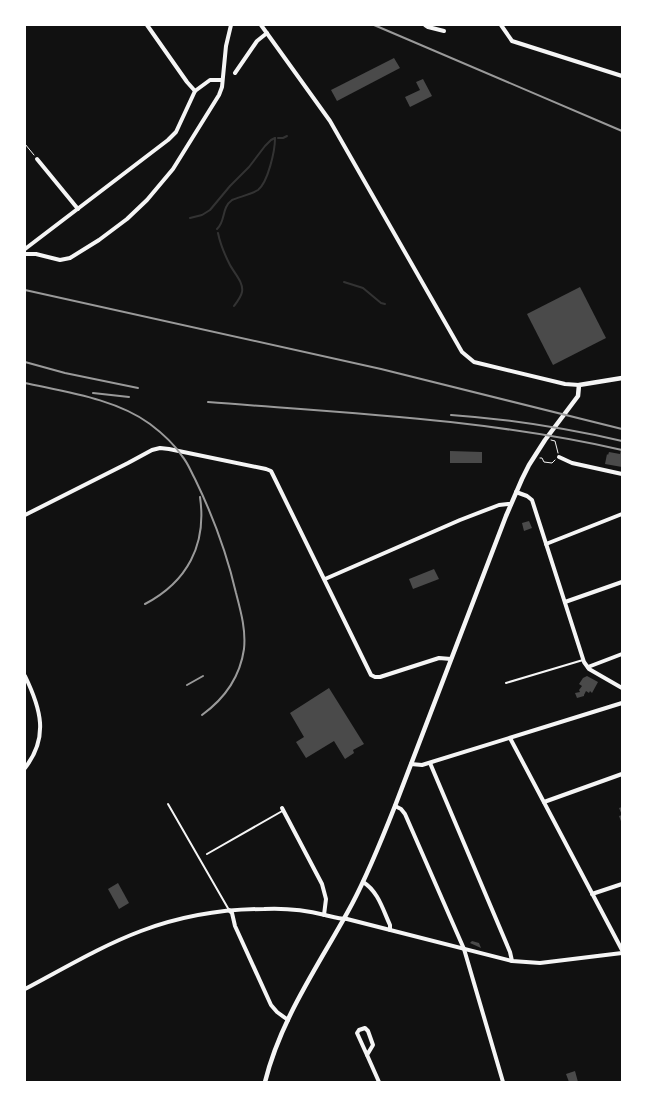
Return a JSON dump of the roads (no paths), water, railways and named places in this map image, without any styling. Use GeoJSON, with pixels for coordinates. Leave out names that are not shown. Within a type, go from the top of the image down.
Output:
{"type":"FeatureCollection","features":[{"type":"Feature","properties":{"kind":"street"},"geometry":{"type":"LineString","coordinates":[[148,25],[195,91]]}},
{"type":"Feature","properties":{"kind":"street"},"geometry":{"type":"LineString","coordinates":[[25,254],[36,254],[60,260],[70,258],[99,240],[127,219],[147,200],[173,169],[219,95],[222,87],[226,46],[231,25]]}},
{"type":"Feature","properties":{"kind":"street"},"geometry":{"type":"LineString","coordinates":[[261,25],[330,121],[462,352],[474,362],[565,384],[579,385],[622,378]]}},
{"type":"Feature","properties":{"kind":"street"},"geometry":{"type":"LineString","coordinates":[[425,25],[444,31]]}},
{"type":"Feature","properties":{"kind":"street"},"geometry":{"type":"LineString","coordinates":[[501,25],[512,41],[622,76]]}},
{"type":"Feature","properties":{"kind":"street"},"geometry":{"type":"LineString","coordinates":[[235,73],[257,41],[267,33]]}},
{"type":"Feature","properties":{"kind":"street"},"geometry":{"type":"LineString","coordinates":[[25,249],[168,140],[176,132],[195,91],[210,80],[222,80]]}},
{"type":"Feature","properties":{"kind":"street"},"geometry":{"type":"LineString","coordinates":[[37,159],[78,210]]}},
{"type":"Feature","properties":{"kind":"street"},"geometry":{"type":"LineString","coordinates":[[266,1082],[273,1056],[288,1020],[363,882],[395,806],[516,492],[532,458],[578,396],[579,385]]}},
{"type":"Feature","properties":{"kind":"street"},"geometry":{"type":"LineString","coordinates":[[25,515],[152,450],[160,448],[271,471],[372,674],[375,677],[380,677],[439,658],[452,659]]}},
{"type":"Feature","properties":{"kind":"street"},"geometry":{"type":"LineString","coordinates":[[559,457],[572,463],[622,474]]}},
{"type":"Feature","properties":{"kind":"street"},"geometry":{"type":"LineString","coordinates":[[516,492],[532,500],[584,660],[588,667],[622,688]]}},
{"type":"Feature","properties":{"kind":"street"},"geometry":{"type":"LineString","coordinates":[[325,580],[499,504],[511,504]]}},
{"type":"Feature","properties":{"kind":"street"},"geometry":{"type":"LineString","coordinates":[[546,544],[622,514]]}},
{"type":"Feature","properties":{"kind":"street"},"geometry":{"type":"LineString","coordinates":[[565,602],[622,582]]}},
{"type":"Feature","properties":{"kind":"street"},"geometry":{"type":"LineString","coordinates":[[588,667],[622,654]]}},
{"type":"Feature","properties":{"kind":"street"},"geometry":{"type":"LineString","coordinates":[[25,676],[37,703],[41,728],[36,749],[25,768]]}},
{"type":"Feature","properties":{"kind":"street"},"geometry":{"type":"LineString","coordinates":[[411,764],[422,766],[622,703]]}},
{"type":"Feature","properties":{"kind":"street"},"geometry":{"type":"LineString","coordinates":[[510,738],[622,950]]}},
{"type":"Feature","properties":{"kind":"street"},"geometry":{"type":"LineString","coordinates":[[430,763],[510,952],[512,961]]}},
{"type":"Feature","properties":{"kind":"street"},"geometry":{"type":"LineString","coordinates":[[544,802],[622,774]]}},
{"type":"Feature","properties":{"kind":"street"},"geometry":{"type":"LineString","coordinates":[[395,806],[405,814],[464,949],[503,1082]]}},
{"type":"Feature","properties":{"kind":"street"},"geometry":{"type":"LineString","coordinates":[[283,809],[322,884],[326,899],[324,915]]}},
{"type":"Feature","properties":{"kind":"street"},"geometry":{"type":"LineString","coordinates":[[363,882],[377,896],[390,925],[390,930]]}},
{"type":"Feature","properties":{"kind":"street"},"geometry":{"type":"LineString","coordinates":[[592,894],[622,884]]}},
{"type":"Feature","properties":{"kind":"street"},"geometry":{"type":"LineString","coordinates":[[25,989],[141,931],[188,917],[229,910],[285,910],[347,919],[512,961],[540,963],[622,953]]}},
{"type":"Feature","properties":{"kind":"street"},"geometry":{"type":"LineString","coordinates":[[229,910],[232,913],[235,926],[271,1005],[288,1020]]}},
{"type":"Feature","properties":{"kind":"street"},"geometry":{"type":"LineString","coordinates":[[367,1055],[373,1045],[365,1028],[359,1030],[358,1033],[367,1055],[379,1082]]}},
{"type":"Feature","properties":{"kind":"lane"},"geometry":{"type":"LineString","coordinates":[[506,682],[584,660]]}},
{"type":"Feature","properties":{"kind":"lane"},"geometry":{"type":"LineString","coordinates":[[168,804],[229,910]]}},
{"type":"Feature","properties":{"kind":"lane"},"geometry":{"type":"LineString","coordinates":[[207,854],[283,809]]}},
{"type":"Feature","properties":{"kind":"waterway"},"geometry":{"type":"LineString","coordinates":[[278,138],[287,136]]}},
{"type":"Feature","properties":{"kind":"waterway"},"geometry":{"type":"LineString","coordinates":[[190,218],[202,215],[210,210],[249,167],[265,146],[275,138]]}},
{"type":"Feature","properties":{"kind":"waterway"},"geometry":{"type":"LineString","coordinates":[[217,229],[222,222],[226,207],[232,200],[258,190],[262,186],[270,166],[275,138]]}},
{"type":"Feature","properties":{"kind":"waterway"},"geometry":{"type":"LineString","coordinates":[[218,233],[225,256],[238,277],[242,288],[239,299],[234,306]]}},
{"type":"Feature","properties":{"kind":"waterway"},"geometry":{"type":"LineString","coordinates":[[344,282],[363,288],[381,303],[385,304]]}},
{"type":"Feature","properties":{"kind":"railway"},"geometry":{"type":"LineString","coordinates":[[374,25],[622,131]]}},
{"type":"Feature","properties":{"kind":"railway"},"geometry":{"type":"LineString","coordinates":[[25,290],[381,369],[622,429]]}},
{"type":"Feature","properties":{"kind":"railway"},"geometry":{"type":"LineString","coordinates":[[25,362],[65,373],[138,388]]}},
{"type":"Feature","properties":{"kind":"railway"},"geometry":{"type":"LineString","coordinates":[[25,383],[106,402],[137,415],[167,439],[188,465],[208,507],[224,550],[240,607],[244,635],[242,659],[235,678],[217,702],[202,715]]}},
{"type":"Feature","properties":{"kind":"railway"},"geometry":{"type":"LineString","coordinates":[[93,393],[129,397]]}},
{"type":"Feature","properties":{"kind":"railway"},"geometry":{"type":"LineString","coordinates":[[208,402],[416,418],[468,424],[571,439],[622,450]]}},
{"type":"Feature","properties":{"kind":"railway"},"geometry":{"type":"LineString","coordinates":[[451,415],[537,425],[622,441]]}},
{"type":"Feature","properties":{"kind":"railway"},"geometry":{"type":"LineString","coordinates":[[145,604],[172,585],[191,560],[197,546],[200,531],[200,497]]}},
{"type":"Feature","properties":{"kind":"railway"},"geometry":{"type":"LineString","coordinates":[[187,685],[203,676]]}}]}
